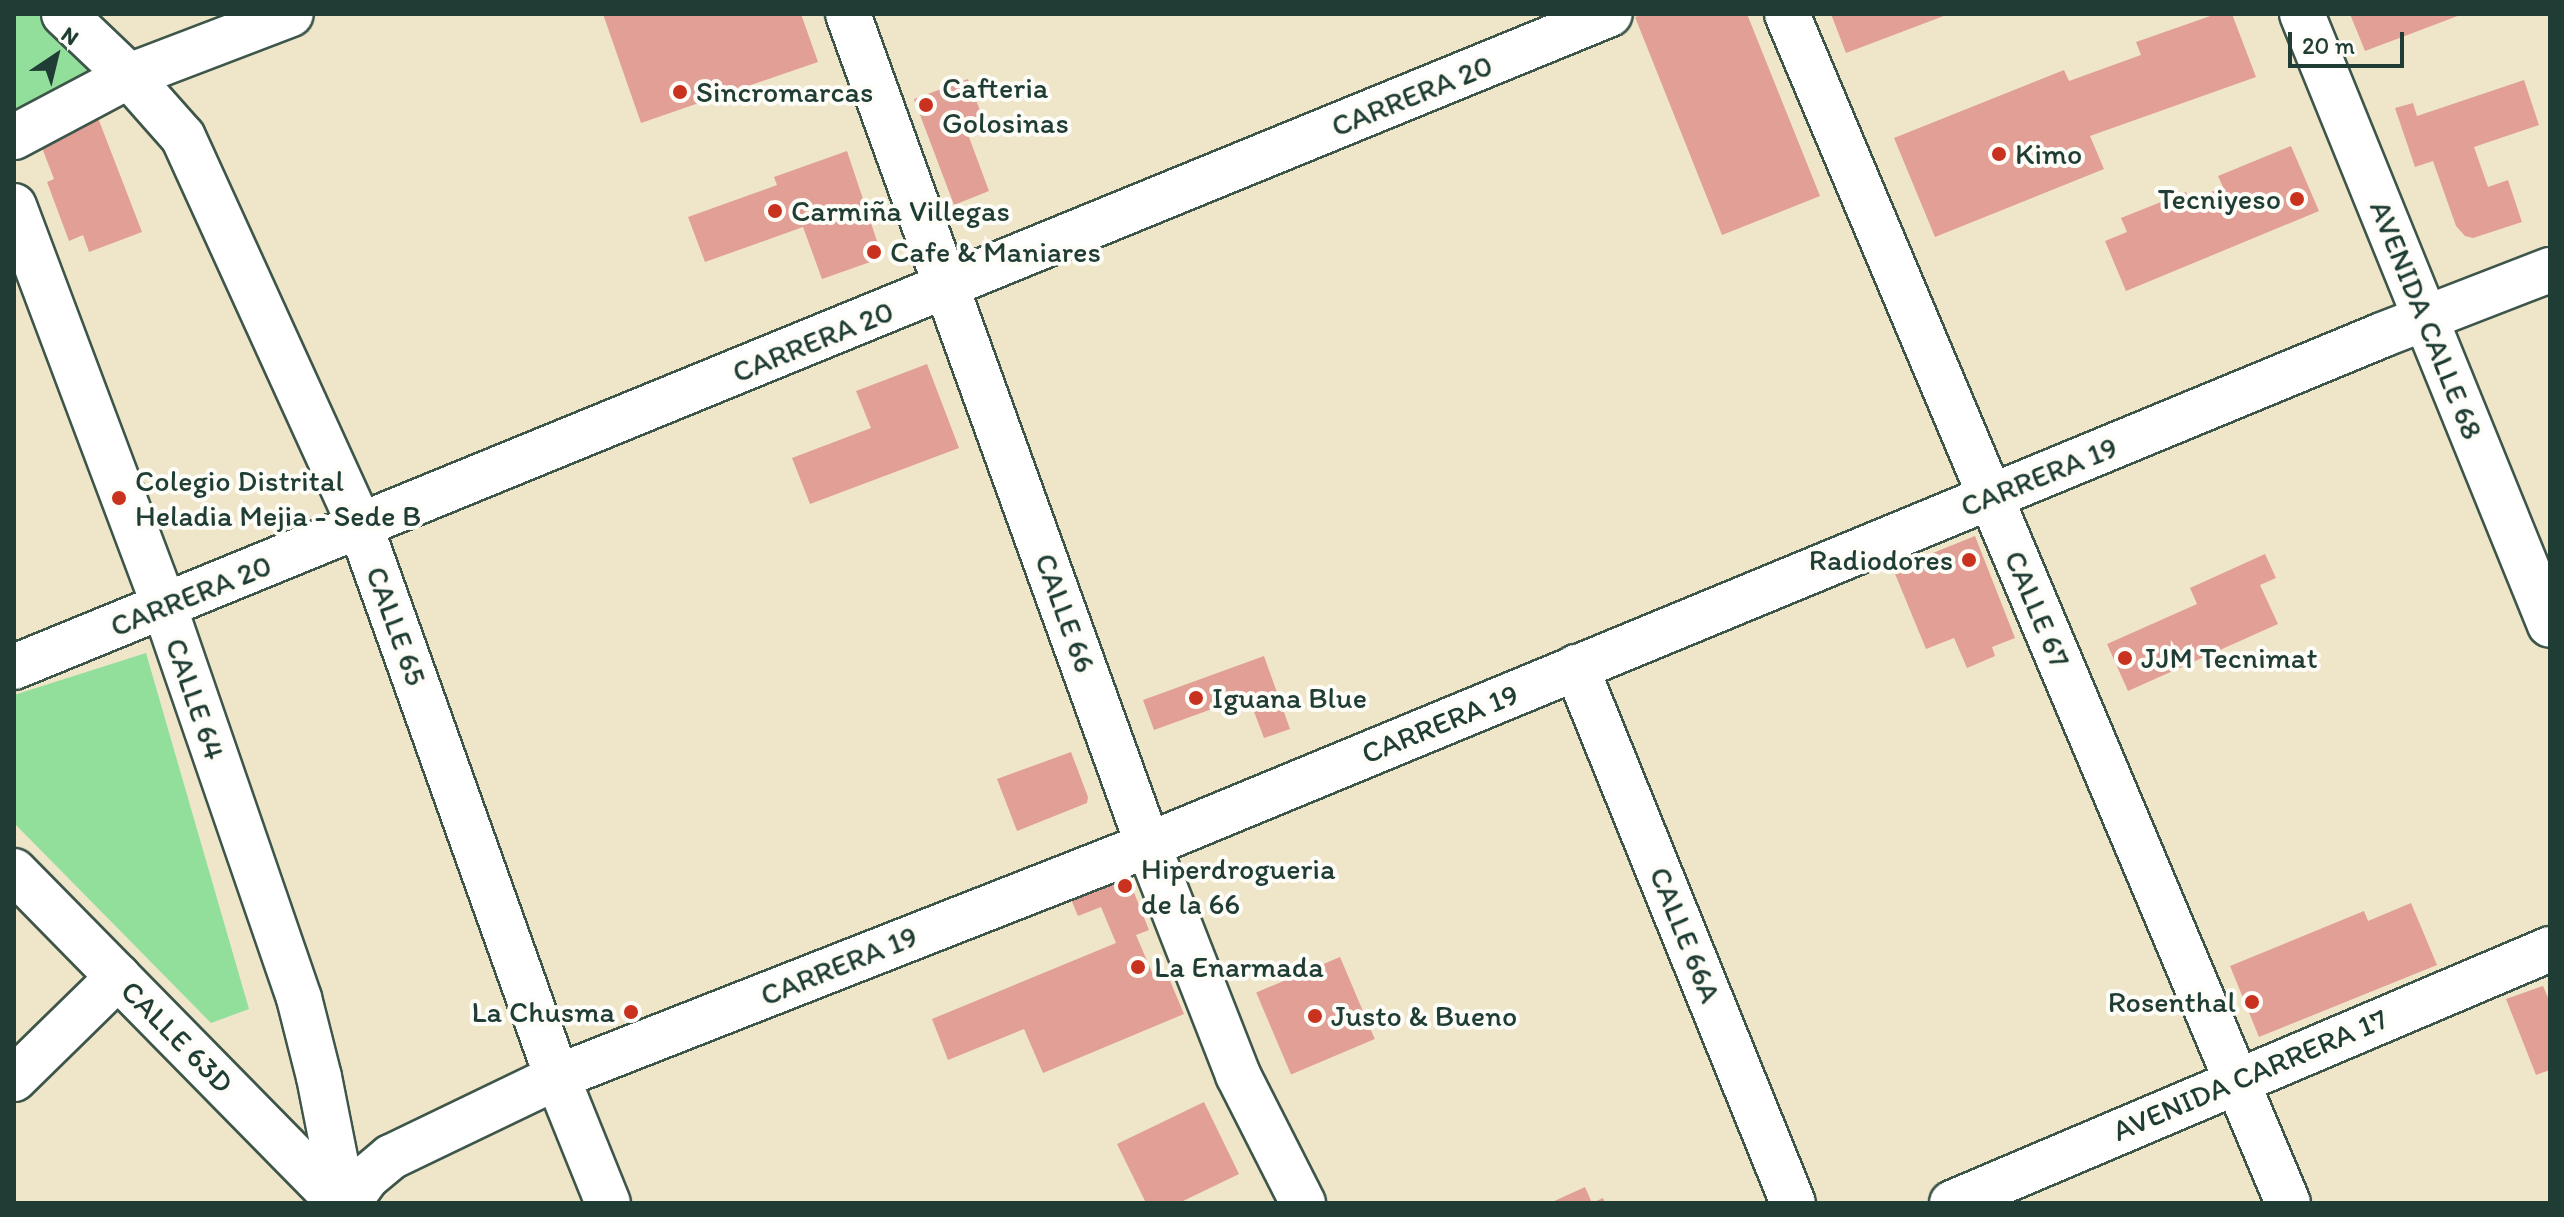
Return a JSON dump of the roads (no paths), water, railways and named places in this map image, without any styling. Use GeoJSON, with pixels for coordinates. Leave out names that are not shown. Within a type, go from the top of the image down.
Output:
{"type":"FeatureCollection","features":[{"type":"Feature","properties":{"kind":"street","name":"CALLE 65"},"geometry":{"type":"LineString","coordinates":[[64,14],[129,76],[183,137],[361,528],[557,1077],[608,1203]]}},
{"type":"Feature","properties":{"kind":"street"},"geometry":{"type":"LineString","coordinates":[[14,137],[129,76],[291,14]]}},
{"type":"Feature","properties":{"kind":"street","name":"CALLE 66"},"geometry":{"type":"LineString","coordinates":[[848,14],[1148,845],[1238,1075],[1303,1203]]}},
{"type":"Feature","properties":{"kind":"street","name":"CARRERA 20"},"geometry":{"type":"LineString","coordinates":[[14,667],[361,528],[1610,14]]}},
{"type":"Feature","properties":{"kind":"street","name":"CALLE 67"},"geometry":{"type":"LineString","coordinates":[[1787,14],[2288,1203]]}},
{"type":"Feature","properties":{"kind":"street","name":"AVENIDA CALLE 68"},"geometry":{"type":"LineString","coordinates":[[2302,14],[2550,625]]}},
{"type":"Feature","properties":{"kind":"street","name":"CALLE 64"},"geometry":{"type":"LineString","coordinates":[[14,206],[164,606],[299,998],[319,1077],[344,1203]]}},
{"type":"Feature","properties":{"kind":"street","name":"CARRERA 19"},"geometry":{"type":"LineString","coordinates":[[344,1203],[367,1177],[391,1157],[557,1077],[1148,845],[2425,317],[2550,270]]}},
{"type":"Feature","properties":{"kind":"street","name":"CALLE 66A"},"geometry":{"type":"LineString","coordinates":[[1576,667],[1793,1203]]}},
{"type":"Feature","properties":{"kind":"street","name":"CALLE 63D"},"geometry":{"type":"LineString","coordinates":[[14,871],[344,1203]]}},
{"type":"Feature","properties":{"kind":"street","name":"AVENIDA CARRERA 17"},"geometry":{"type":"LineString","coordinates":[[1952,1203],[2237,1079],[2550,949]]}},
{"type":"Feature","properties":{"kind":"street"},"geometry":{"type":"LineString","coordinates":[[14,1079],[118,977]]}},
{"type":"Feature","properties":{"kind":"place","name":"Sincromarcas"},"geometry":{"type":"Point","coordinates":[680,92]}},
{"type":"Feature","properties":{"kind":"place","name":"Cafteria Golosinas"},"geometry":{"type":"Point","coordinates":[926,105]}},
{"type":"Feature","properties":{"kind":"place","name":"Kimo"},"geometry":{"type":"Point","coordinates":[1999,154]}},
{"type":"Feature","properties":{"kind":"place","name":"Tecniyeso"},"geometry":{"type":"Point","coordinates":[2297,199]}},
{"type":"Feature","properties":{"kind":"place","name":"Carmiña Villegas"},"geometry":{"type":"Point","coordinates":[775,211]}},
{"type":"Feature","properties":{"kind":"place","name":"Cafe & Maniares"},"geometry":{"type":"Point","coordinates":[874,252]}},
{"type":"Feature","properties":{"kind":"place","name":"Colegio Distrital Heladia Mejia - Sede B"},"geometry":{"type":"Point","coordinates":[119,498]}},
{"type":"Feature","properties":{"kind":"place","name":"Radiodores"},"geometry":{"type":"Point","coordinates":[1969,560]}},
{"type":"Feature","properties":{"kind":"place","name":"JJM Tecnimat"},"geometry":{"type":"Point","coordinates":[2125,658]}},
{"type":"Feature","properties":{"kind":"place","name":"Iguana Blue"},"geometry":{"type":"Point","coordinates":[1196,698]}},
{"type":"Feature","properties":{"kind":"place","name":"Hiperdrogueria de la 66"},"geometry":{"type":"Point","coordinates":[1125,886]}},
{"type":"Feature","properties":{"kind":"place","name":"La Enarmada"},"geometry":{"type":"Point","coordinates":[1138,967]}},
{"type":"Feature","properties":{"kind":"place","name":"Rosenthal"},"geometry":{"type":"Point","coordinates":[2252,1002]}},
{"type":"Feature","properties":{"kind":"place","name":"La Chusma"},"geometry":{"type":"Point","coordinates":[631,1012]}},
{"type":"Feature","properties":{"kind":"place","name":"Justo & Bueno"},"geometry":{"type":"Point","coordinates":[1315,1016]}}]}
